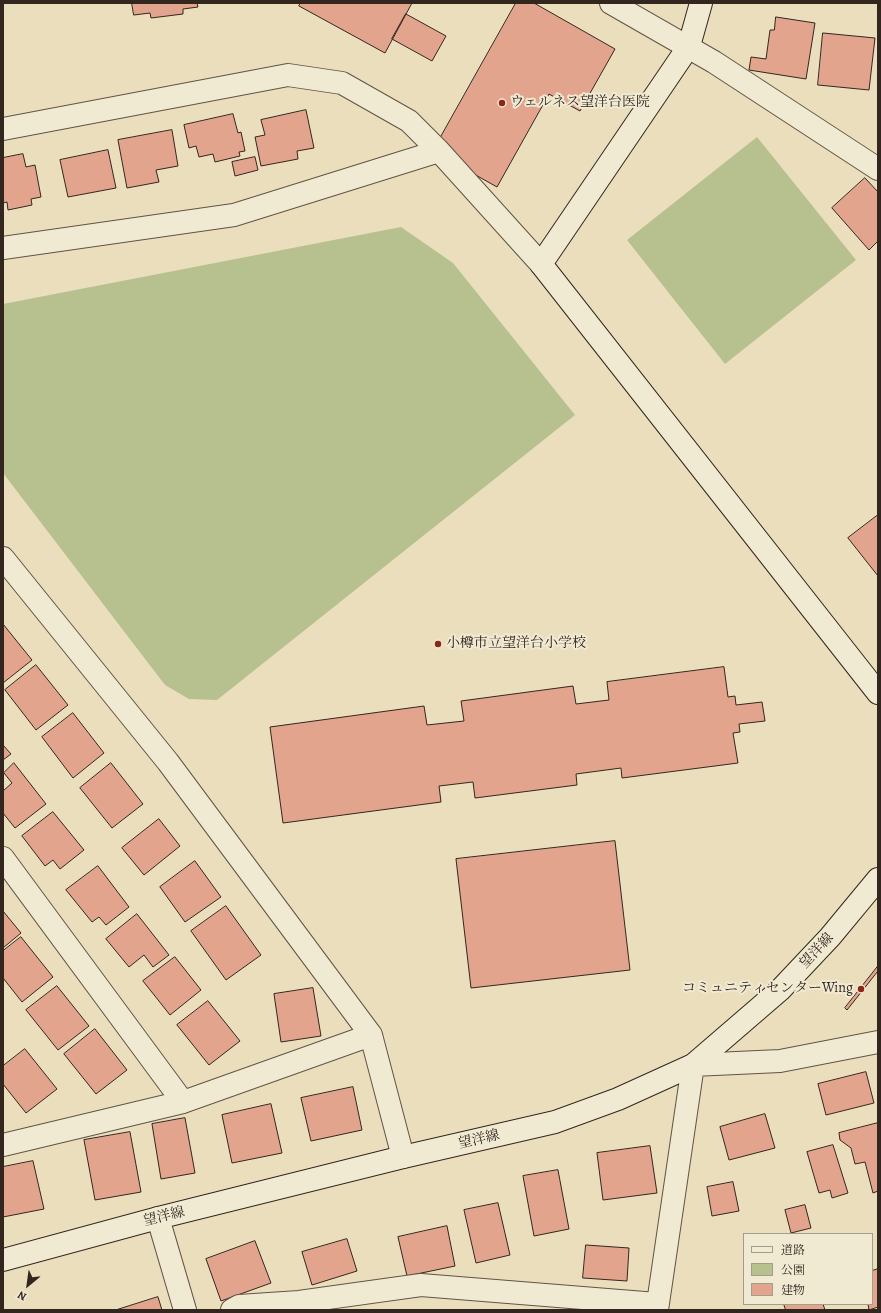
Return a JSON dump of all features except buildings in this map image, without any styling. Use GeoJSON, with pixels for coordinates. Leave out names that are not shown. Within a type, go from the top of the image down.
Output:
{"type":"FeatureCollection","features":[{"type":"Feature","properties":{"kind":"street"},"geometry":{"type":"LineString","coordinates":[[611,3],[689,46],[878,169]]}},
{"type":"Feature","properties":{"kind":"street"},"geometry":{"type":"LineString","coordinates":[[541,264],[689,46],[701,3]]}},
{"type":"Feature","properties":{"kind":"street"},"geometry":{"type":"LineString","coordinates":[[3,129],[288,75],[342,83],[409,121],[439,151],[541,264],[878,693]]}},
{"type":"Feature","properties":{"kind":"street"},"geometry":{"type":"LineString","coordinates":[[3,248],[234,215],[439,151]]}},
{"type":"Feature","properties":{"kind":"street"},"geometry":{"type":"LineString","coordinates":[[3,558],[168,762],[371,1035],[403,1157]]}},
{"type":"Feature","properties":{"kind":"street"},"geometry":{"type":"LineString","coordinates":[[3,858],[183,1102]]}},
{"type":"Feature","properties":{"kind":"street","name":"望洋線"},"geometry":{"type":"LineString","coordinates":[[3,1260],[158,1218],[403,1157],[555,1122],[618,1099],[693,1065],[780,990],[830,937],[878,879]]}},
{"type":"Feature","properties":{"kind":"street"},"geometry":{"type":"LineString","coordinates":[[5,1141],[183,1102],[371,1035]]}},
{"type":"Feature","properties":{"kind":"street"},"geometry":{"type":"LineString","coordinates":[[232,1310],[239,1306],[298,1302],[421,1286],[657,1307],[693,1065],[780,1061],[878,1042]]}},
{"type":"Feature","properties":{"kind":"street"},"geometry":{"type":"LineString","coordinates":[[158,1218],[185,1310]]}},
{"type":"Feature","properties":{"kind":"green space"},"geometry":{"type":"Polygon","coordinates":[[[757,137],[856,260],[725,364],[627,240],[757,137]]]}},
{"type":"Feature","properties":{"kind":"green space"},"geometry":{"type":"Polygon","coordinates":[[[401,227],[453,263],[575,415],[217,700],[189,699],[165,685],[3,473],[3,304],[401,227]]]}},
{"type":"Feature","properties":{"kind":"place","name":"ウェルネス望洋台医院"},"geometry":{"type":"Point","coordinates":[502,103]}},
{"type":"Feature","properties":{"kind":"place","name":"小樽市立望洋台小学校"},"geometry":{"type":"Point","coordinates":[438,644]}},
{"type":"Feature","properties":{"kind":"place","name":"コミュニティセンターWing"},"geometry":{"type":"Point","coordinates":[861,989]}}]}
